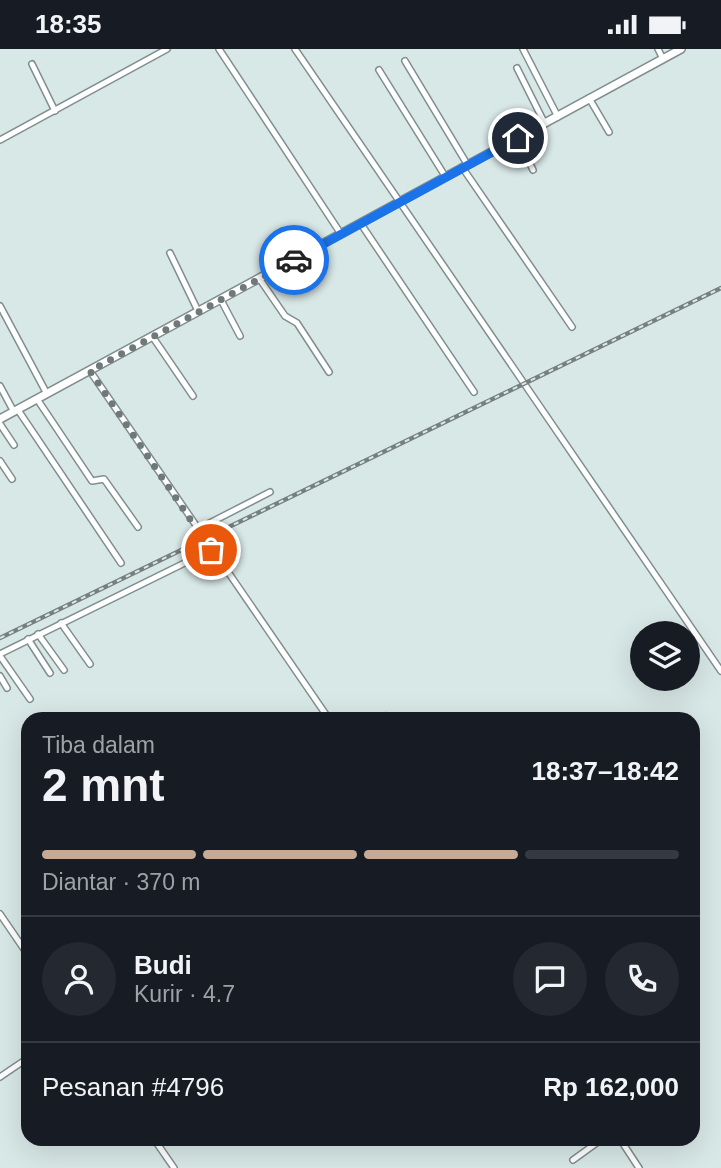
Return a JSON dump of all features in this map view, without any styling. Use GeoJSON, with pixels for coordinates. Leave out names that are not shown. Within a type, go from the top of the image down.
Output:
{"type":"FeatureCollection","features":[{"type":"Feature","properties":{"kind":"street"},"geometry":{"type":"LineString","coordinates":[[0,140],[167,49]]}},
{"type":"Feature","properties":{"kind":"street"},"geometry":{"type":"LineString","coordinates":[[219,49],[341,234]]}},
{"type":"Feature","properties":{"kind":"street"},"geometry":{"type":"LineString","coordinates":[[295,49],[721,671]]}},
{"type":"Feature","properties":{"kind":"street"},"geometry":{"type":"LineString","coordinates":[[523,49],[558,117]]}},
{"type":"Feature","properties":{"kind":"street"},"geometry":{"type":"LineString","coordinates":[[658,49],[663,59]]}},
{"type":"Feature","properties":{"kind":"street"},"geometry":{"type":"LineString","coordinates":[[14,445],[0,421],[16,411],[681,49]]}},
{"type":"Feature","properties":{"kind":"street"},"geometry":{"type":"LineString","coordinates":[[405,61],[465,166],[572,327]]}},
{"type":"Feature","properties":{"kind":"street"},"geometry":{"type":"LineString","coordinates":[[32,64],[55,111]]}},
{"type":"Feature","properties":{"kind":"street"},"geometry":{"type":"LineString","coordinates":[[517,68],[545,124]]}},
{"type":"Feature","properties":{"kind":"street"},"geometry":{"type":"LineString","coordinates":[[379,70],[445,176]]}},
{"type":"Feature","properties":{"kind":"street"},"geometry":{"type":"LineString","coordinates":[[589,98],[608,132]]}},
{"type":"Feature","properties":{"kind":"street"},"geometry":{"type":"LineString","coordinates":[[518,138],[533,170]]}},
{"type":"Feature","properties":{"kind":"street"},"geometry":{"type":"LineString","coordinates":[[361,224],[474,392]]}},
{"type":"Feature","properties":{"kind":"street"},"geometry":{"type":"LineString","coordinates":[[170,253],[198,311]]}},
{"type":"Feature","properties":{"kind":"street"},"geometry":{"type":"LineString","coordinates":[[259,278],[285,316],[297,323],[329,372]]}},
{"type":"Feature","properties":{"kind":"street"},"geometry":{"type":"LineString","coordinates":[[220,300],[240,336]]}},
{"type":"Feature","properties":{"kind":"street"},"geometry":{"type":"LineString","coordinates":[[0,306],[47,394]]}},
{"type":"Feature","properties":{"kind":"street"},"geometry":{"type":"LineString","coordinates":[[152,336],[192,396]]}},
{"type":"Feature","properties":{"kind":"street"},"geometry":{"type":"LineString","coordinates":[[90,371],[324,712]]}},
{"type":"Feature","properties":{"kind":"street"},"geometry":{"type":"LineString","coordinates":[[0,386],[121,563]]}},
{"type":"Feature","properties":{"kind":"street"},"geometry":{"type":"LineString","coordinates":[[37,399],[92,481],[104,479],[138,527]]}},
{"type":"Feature","properties":{"kind":"street"},"geometry":{"type":"LineString","coordinates":[[0,461],[12,479]]}},
{"type":"Feature","properties":{"kind":"street"},"geometry":{"type":"LineString","coordinates":[[198,529],[270,492]]}},
{"type":"Feature","properties":{"kind":"street"},"geometry":{"type":"LineString","coordinates":[[30,699],[0,655],[38,633],[211,550]]}},
{"type":"Feature","properties":{"kind":"street"},"geometry":{"type":"LineString","coordinates":[[61,623],[90,664]]}},
{"type":"Feature","properties":{"kind":"street"},"geometry":{"type":"LineString","coordinates":[[38,633],[64,670]]}},
{"type":"Feature","properties":{"kind":"street"},"geometry":{"type":"LineString","coordinates":[[28,639],[50,673]]}},
{"type":"Feature","properties":{"kind":"street"},"geometry":{"type":"LineString","coordinates":[[0,676],[7,688]]}},
{"type":"Feature","properties":{"kind":"street"},"geometry":{"type":"LineString","coordinates":[[0,914],[21,945]]}},
{"type":"Feature","properties":{"kind":"street"},"geometry":{"type":"LineString","coordinates":[[0,1077],[21,1063]]}},
{"type":"Feature","properties":{"kind":"street"},"geometry":{"type":"LineString","coordinates":[[159,1146],[174,1168]]}},
{"type":"Feature","properties":{"kind":"street"},"geometry":{"type":"LineString","coordinates":[[573,1160],[593,1146]]}},
{"type":"Feature","properties":{"kind":"street"},"geometry":{"type":"LineString","coordinates":[[625,1146],[639,1168]]}},
{"type":"Feature","properties":{"kind":"railway"},"geometry":{"type":"LineString","coordinates":[[0,638],[721,288]]}},
{"type":"Feature","properties":{"kind":"way so far"},"geometry":{"type":"LineString","coordinates":[[211,550],[90,371],[294,260]]}},
{"type":"Feature","properties":{"kind":"route"},"geometry":{"type":"LineString","coordinates":[[294,260],[518,138]]}}]}
